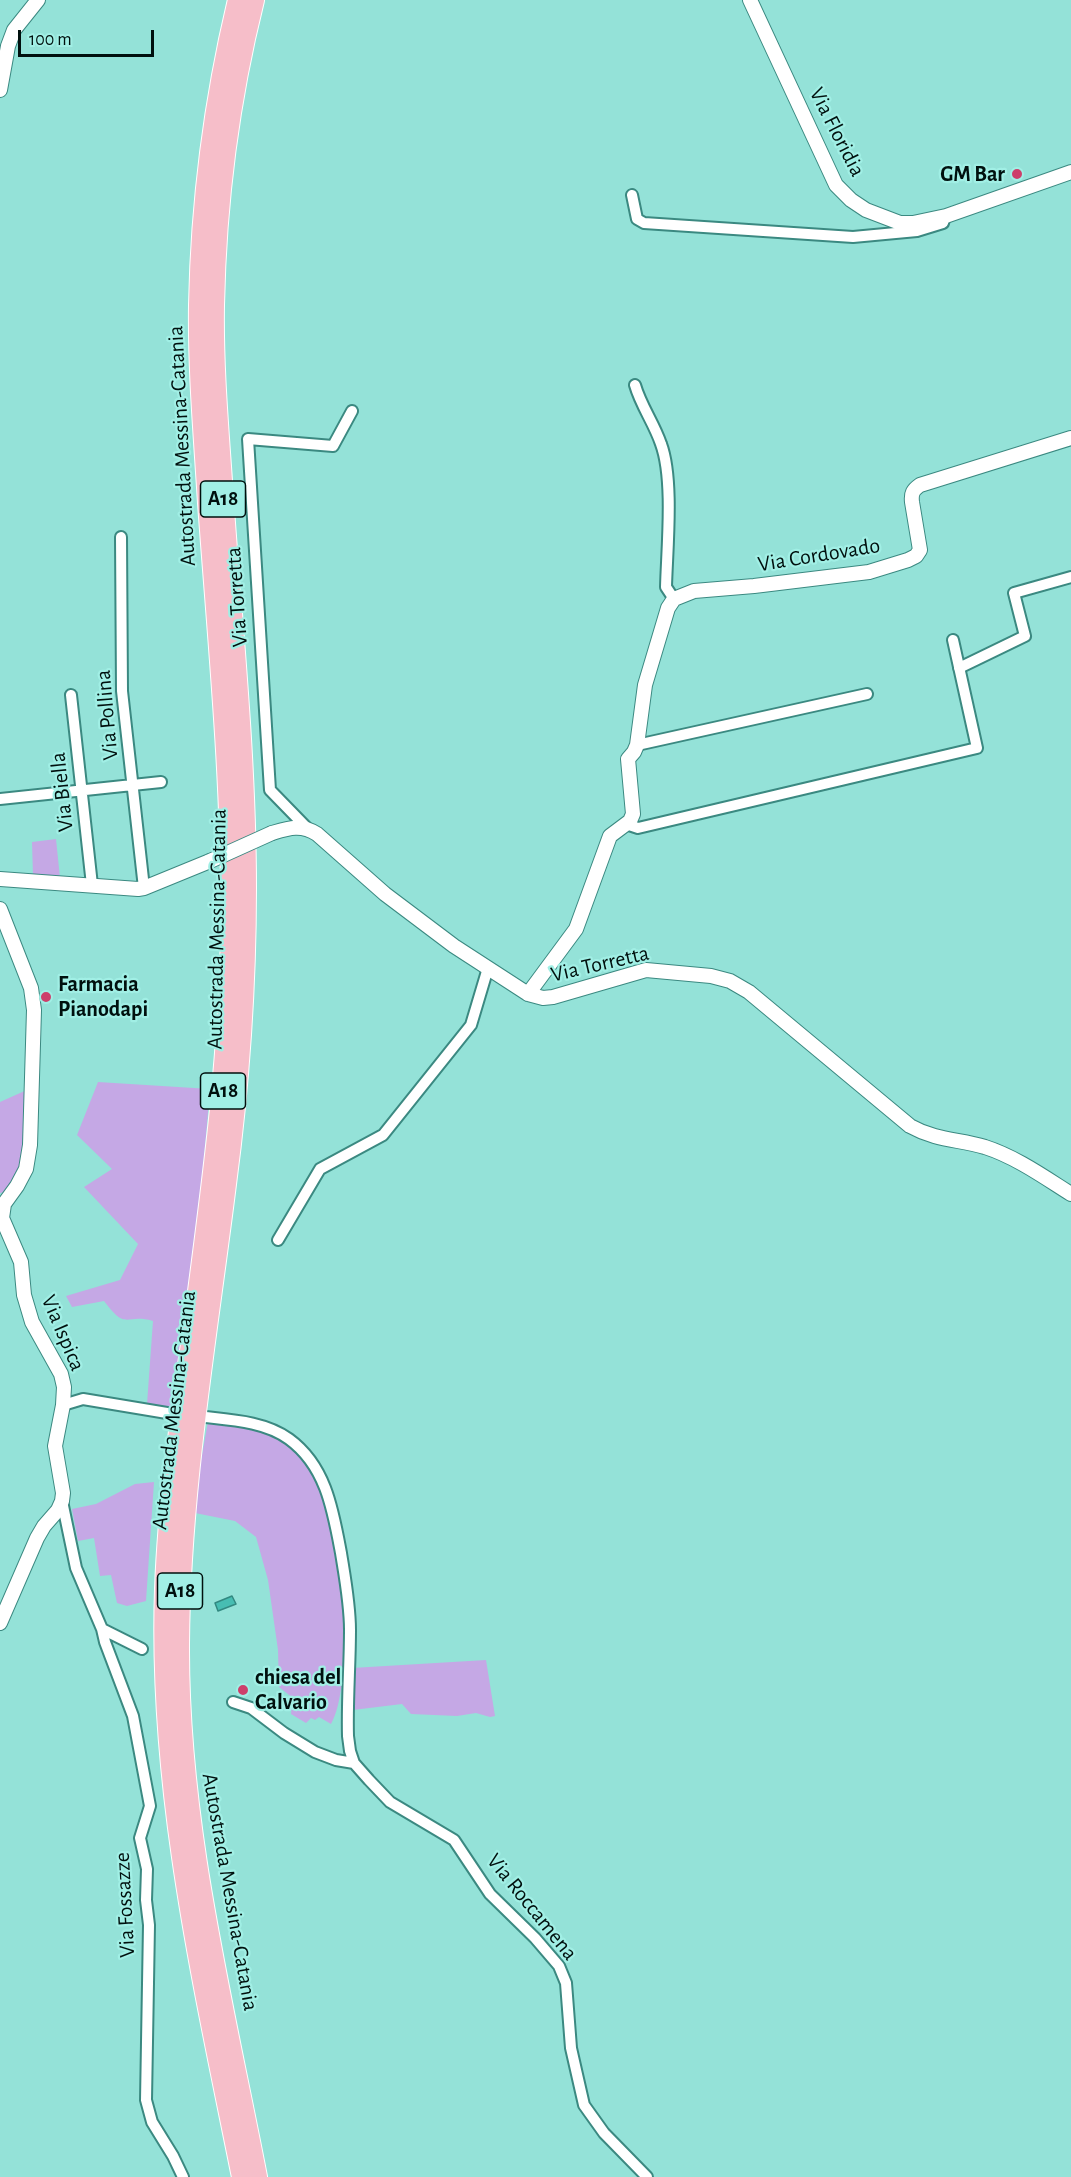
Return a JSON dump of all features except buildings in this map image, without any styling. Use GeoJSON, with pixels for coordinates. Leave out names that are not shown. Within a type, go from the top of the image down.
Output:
{"type":"FeatureCollection","features":[{"type":"Feature","properties":{"kind":"highway","name":"Autostrada Messina-Catania"},"geometry":{"type":"LineString","coordinates":[[238,0],[220,88],[208,169],[199,308],[201,401],[228,789],[231,884],[229,1000],[224,1079],[213,1176],[168,1533],[164,1644],[167,1734],[177,1834],[210,2018],[242,2177]]}},
{"type":"Feature","properties":{"kind":"highway","name":"Autostrada Messina-Catania"},"geometry":{"type":"LineString","coordinates":[[254,0],[238,70],[223,171],[214,308],[216,400],[243,789],[246,884],[243,1001],[230,1157],[194,1430],[183,1534],[179,1661],[182,1733],[192,1833],[257,2177]]}},
{"type":"Feature","properties":{"kind":"street"},"geometry":{"type":"LineString","coordinates":[[0,90],[5,40],[38,0]]}},
{"type":"Feature","properties":{"kind":"street","name":"Via Floridia"},"geometry":{"type":"LineString","coordinates":[[750,0],[836,185],[851,200],[866,210],[900,223],[927,221],[1071,172]]}},
{"type":"Feature","properties":{"kind":"street"},"geometry":{"type":"LineString","coordinates":[[632,195],[637,219],[644,223],[853,237],[917,231],[943,223],[946,216]]}},
{"type":"Feature","properties":{"kind":"street"},"geometry":{"type":"LineString","coordinates":[[528,994],[576,929],[610,836],[626,825],[633,814],[628,759],[637,745],[645,685],[668,608],[674,599],[666,587],[666,467],[661,444],[644,410],[635,385]]}},
{"type":"Feature","properties":{"kind":"street","name":"Via Torretta"},"geometry":{"type":"LineString","coordinates":[[352,411],[333,446],[248,439],[270,790],[306,827],[385,894],[454,946],[528,994],[543,998],[553,997],[646,970],[711,975],[730,981],[749,992],[910,1126],[926,1135],[984,1147],[1008,1156],[1071,1194]]}},
{"type":"Feature","properties":{"kind":"street","name":"Via Cordovado"},"geometry":{"type":"LineString","coordinates":[[674,599],[694,591],[869,572],[909,560],[920,550],[911,495],[920,485],[1071,438]]}},
{"type":"Feature","properties":{"kind":"street","name":"Via Pollina"},"geometry":{"type":"LineString","coordinates":[[121,537],[122,691],[144,888]]}},
{"type":"Feature","properties":{"kind":"street"},"geometry":{"type":"LineString","coordinates":[[959,668],[1025,636],[1014,593],[1071,577]]}},
{"type":"Feature","properties":{"kind":"street"},"geometry":{"type":"LineString","coordinates":[[626,825],[638,828],[977,748],[953,640]]}},
{"type":"Feature","properties":{"kind":"street"},"geometry":{"type":"LineString","coordinates":[[637,745],[867,694]]}},
{"type":"Feature","properties":{"kind":"street","name":"Via Biella"},"geometry":{"type":"LineString","coordinates":[[71,695],[92,885]]}},
{"type":"Feature","properties":{"kind":"street"},"geometry":{"type":"LineString","coordinates":[[0,799],[161,782]]}},
{"type":"Feature","properties":{"kind":"street"},"geometry":{"type":"LineString","coordinates":[[0,879],[144,888],[272,833],[290,827],[306,827]]}},
{"type":"Feature","properties":{"kind":"street","name":"Via Ispica"},"geometry":{"type":"LineString","coordinates":[[0,909],[31,988],[33,1010],[30,1145],[26,1169],[2,1206],[21,1262],[24,1294],[29,1315],[61,1374],[64,1387],[63,1405],[55,1446],[63,1493],[62,1501],[76,1568],[102,1629]]}},
{"type":"Feature","properties":{"kind":"street"},"geometry":{"type":"LineString","coordinates":[[278,1240],[320,1169],[383,1134],[471,1025],[488,968]]}},
{"type":"Feature","properties":{"kind":"street"},"geometry":{"type":"LineString","coordinates":[[64,1387],[83,1399],[173,1414]]}},
{"type":"Feature","properties":{"kind":"street"},"geometry":{"type":"LineString","coordinates":[[63,1405],[83,1399]]}},
{"type":"Feature","properties":{"kind":"street"},"geometry":{"type":"LineString","coordinates":[[206,1417],[231,1420],[277,1432],[303,1451],[315,1466],[325,1486],[332,1505],[346,1581],[350,1627],[348,1736],[354,1763],[336,1760],[315,1752],[284,1733],[251,1708],[233,1702]]}},
{"type":"Feature","properties":{"kind":"street"},"geometry":{"type":"LineString","coordinates":[[0,1623],[37,1538],[62,1501]]}},
{"type":"Feature","properties":{"kind":"street"},"geometry":{"type":"LineString","coordinates":[[102,1629],[142,1649]]}},
{"type":"Feature","properties":{"kind":"street","name":"Via Fossazze"},"geometry":{"type":"LineString","coordinates":[[102,1629],[133,1716],[150,1806],[140,1838],[147,1869],[146,1900],[149,1925],[146,2100],[152,2122],[183,2177]]}},
{"type":"Feature","properties":{"kind":"street","name":"Via Roccamena"},"geometry":{"type":"LineString","coordinates":[[354,1763],[390,1802],[454,1840],[490,1894],[535,1938],[559,1966],[566,1983],[571,2048],[584,2105],[604,2133],[647,2177]]}},
{"type":"Feature","properties":{"kind":"shaded area"},"geometry":{"type":"Polygon","coordinates":[[[56,839],[60,878],[33,876],[32,842],[56,839]]]}},
{"type":"Feature","properties":{"kind":"shaded area"},"geometry":{"type":"Polygon","coordinates":[[[98,1082],[210,1089],[192,1297],[175,1409],[147,1404],[153,1321],[122,1319],[104,1301],[72,1307],[66,1296],[120,1280],[138,1244],[84,1187],[112,1169],[77,1135],[98,1082]]]}},
{"type":"Feature","properties":{"kind":"shaded area"},"geometry":{"type":"Polygon","coordinates":[[[29,1089],[20,1172],[5,1192],[0,1193],[0,1102],[29,1089]]]}},
{"type":"Feature","properties":{"kind":"shaded area"},"geometry":{"type":"Polygon","coordinates":[[[208,1422],[253,1430],[284,1442],[306,1463],[322,1490],[338,1570],[345,1649],[341,1689],[331,1724],[319,1717],[315,1720],[311,1718],[306,1723],[291,1714],[293,1698],[279,1687],[278,1650],[268,1580],[256,1537],[235,1521],[195,1513],[198,1477],[208,1422]]]}},
{"type":"Feature","properties":{"kind":"shaded area"},"geometry":{"type":"Polygon","coordinates":[[[154,1482],[146,1601],[127,1606],[117,1603],[111,1575],[100,1576],[94,1538],[78,1541],[72,1509],[96,1504],[135,1484],[154,1482]]]}},
{"type":"Feature","properties":{"kind":"shaded area"},"geometry":{"type":"Polygon","coordinates":[[[486,1660],[495,1716],[476,1713],[457,1716],[411,1714],[402,1704],[353,1710],[352,1668],[486,1660]]]}},
{"type":"Feature","properties":{"kind":"water"},"geometry":{"type":"Polygon","coordinates":[[[232,1596],[236,1604],[218,1611],[215,1603],[232,1596]]]}},
{"type":"Feature","properties":{"kind":"place","name":"GM Bar"},"geometry":{"type":"Point","coordinates":[1017,174]}},
{"type":"Feature","properties":{"kind":"place","name":"Farmacia Pianodapi"},"geometry":{"type":"Point","coordinates":[46,997]}},
{"type":"Feature","properties":{"kind":"place","name":"chiesa del Calvario"},"geometry":{"type":"Point","coordinates":[243,1690]}}]}
